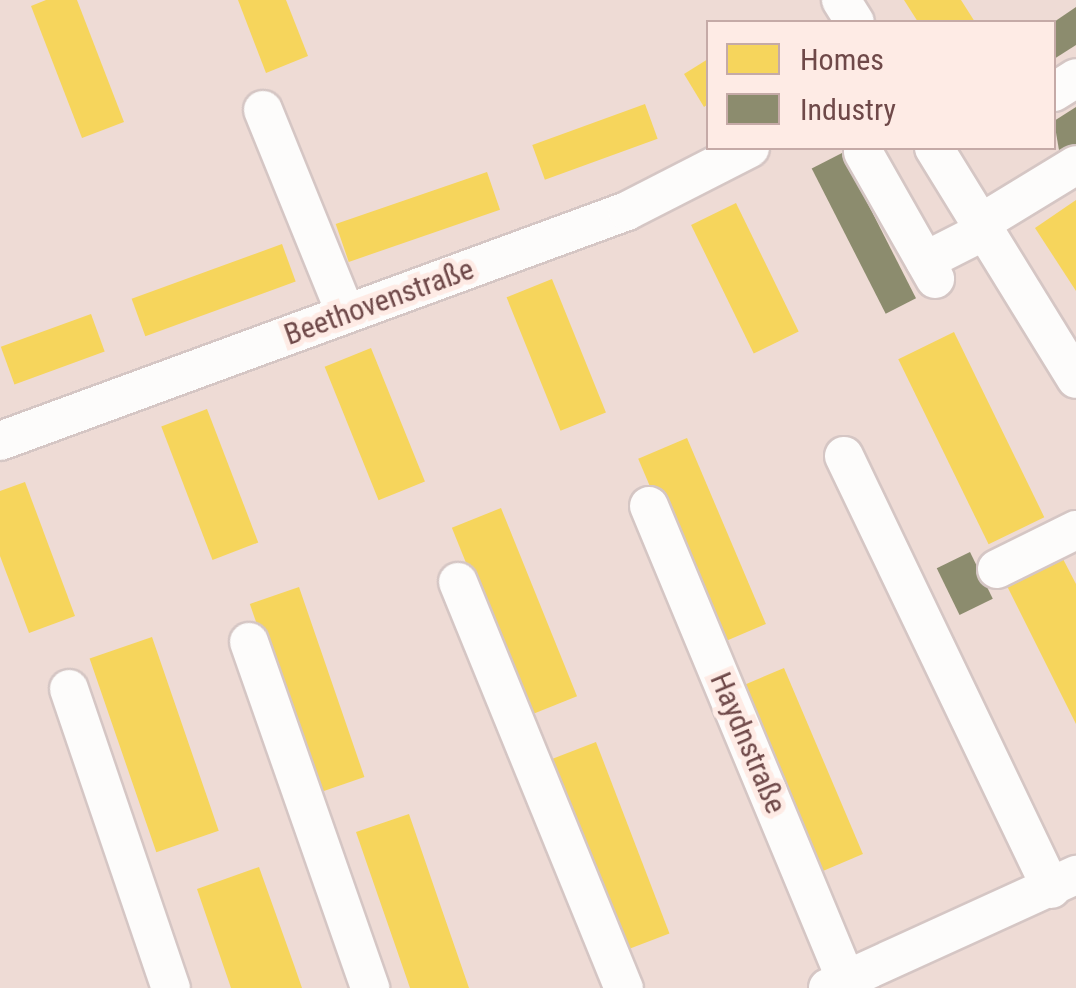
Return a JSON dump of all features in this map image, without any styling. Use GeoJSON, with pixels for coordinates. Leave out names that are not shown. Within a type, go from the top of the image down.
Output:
{"type":"FeatureCollection","features":[{"type":"Feature","properties":{"kind":"street"},"geometry":{"type":"LineString","coordinates":[[263,110],[346,314]]}},
{"type":"Feature","properties":{"kind":"street","name":"Beethovenstraße"},"geometry":{"type":"LineString","coordinates":[[0,441],[627,211],[746,150]]}},
{"type":"Feature","properties":{"kind":"street"},"geometry":{"type":"LineString","coordinates":[[1076,164],[984,227],[930,270],[869,164],[943,151],[984,227],[1076,378]]}},
{"type":"Feature","properties":{"kind":"street","name":"Haydnstraße"},"geometry":{"type":"LineString","coordinates":[[649,506],[837,984],[1063,882],[844,456]]}},
{"type":"Feature","properties":{"kind":"street"},"geometry":{"type":"LineString","coordinates":[[997,569],[1076,530]]}},
{"type":"Feature","properties":{"kind":"street"},"geometry":{"type":"LineString","coordinates":[[458,582],[624,988]]}},
{"type":"Feature","properties":{"kind":"street"},"geometry":{"type":"LineString","coordinates":[[249,642],[370,988]]}},
{"type":"Feature","properties":{"kind":"street"},"geometry":{"type":"LineString","coordinates":[[70,689],[171,988]]}},
{"type":"Feature","properties":{"kind":"shaded area"},"geometry":{"type":"Polygon","coordinates":[[[0,0],[1076,0],[1076,988],[0,988],[0,0]]]}},
{"type":"Feature","properties":{"kind":"building: Homes"},"geometry":{"type":"Polygon","coordinates":[[[46,0],[77,0],[124,122],[82,138],[31,6],[46,0]]]}},
{"type":"Feature","properties":{"kind":"building: Homes"},"geometry":{"type":"Polygon","coordinates":[[[238,0],[286,0],[308,56],[266,73],[238,0]]]}},
{"type":"Feature","properties":{"kind":"building: Homes"},"geometry":{"type":"Polygon","coordinates":[[[904,0],[961,0],[974,20],[917,20],[904,0]]]}},
{"type":"Feature","properties":{"kind":"building: Homes"},"geometry":{"type":"Polygon","coordinates":[[[706,60],[704,107],[684,74],[706,60]]]}},
{"type":"Feature","properties":{"kind":"building: Homes"},"geometry":{"type":"Polygon","coordinates":[[[645,104],[658,139],[545,180],[532,145],[645,104]]]}},
{"type":"Feature","properties":{"kind":"building: Homes"},"geometry":{"type":"Polygon","coordinates":[[[487,172],[500,210],[349,262],[336,224],[487,172]]]}},
{"type":"Feature","properties":{"kind":"building: Homes"},"geometry":{"type":"Polygon","coordinates":[[[1076,200],[1076,291],[1035,228],[1076,200]]]}},
{"type":"Feature","properties":{"kind":"building: Homes"},"geometry":{"type":"Polygon","coordinates":[[[736,203],[799,332],[754,353],[691,225],[736,203]]]}},
{"type":"Feature","properties":{"kind":"building: Homes"},"geometry":{"type":"Polygon","coordinates":[[[282,244],[296,282],[145,336],[132,299],[282,244]]]}},
{"type":"Feature","properties":{"kind":"building: Homes"},"geometry":{"type":"Polygon","coordinates":[[[552,279],[606,413],[561,431],[507,297],[552,279]]]}},
{"type":"Feature","properties":{"kind":"building: Homes"},"geometry":{"type":"Polygon","coordinates":[[[91,314],[105,352],[14,384],[1,347],[91,314]]]}},
{"type":"Feature","properties":{"kind":"building: Homes"},"geometry":{"type":"Polygon","coordinates":[[[954,332],[1044,517],[989,544],[898,359],[954,332]]]}},
{"type":"Feature","properties":{"kind":"building: Homes"},"geometry":{"type":"Polygon","coordinates":[[[371,348],[425,482],[379,500],[325,367],[371,348]]]}},
{"type":"Feature","properties":{"kind":"building: Homes"},"geometry":{"type":"Polygon","coordinates":[[[207,409],[258,543],[213,560],[161,427],[207,409]]]}},
{"type":"Feature","properties":{"kind":"building: Homes"},"geometry":{"type":"Polygon","coordinates":[[[687,438],[766,624],[717,645],[638,459],[687,438]]]}},
{"type":"Feature","properties":{"kind":"building: Homes"},"geometry":{"type":"Polygon","coordinates":[[[25,482],[75,616],[29,633],[0,556],[0,491],[25,482]]]}},
{"type":"Feature","properties":{"kind":"building: Homes"},"geometry":{"type":"Polygon","coordinates":[[[501,508],[577,696],[528,716],[452,528],[501,508]]]}},
{"type":"Feature","properties":{"kind":"building: Homes"},"geometry":{"type":"Polygon","coordinates":[[[1062,557],[1076,584],[1076,724],[1006,584],[1062,557]]]}},
{"type":"Feature","properties":{"kind":"building: Homes"},"geometry":{"type":"Polygon","coordinates":[[[299,587],[364,777],[315,794],[250,604],[299,587]]]}},
{"type":"Feature","properties":{"kind":"building: Homes"},"geometry":{"type":"Polygon","coordinates":[[[152,637],[219,831],[156,852],[90,658],[152,637]]]}},
{"type":"Feature","properties":{"kind":"building: Homes"},"geometry":{"type":"Polygon","coordinates":[[[784,668],[863,854],[814,875],[735,689],[784,668]]]}},
{"type":"Feature","properties":{"kind":"building: Homes"},"geometry":{"type":"Polygon","coordinates":[[[596,742],[669,933],[621,952],[547,761],[596,742]]]}},
{"type":"Feature","properties":{"kind":"building: Homes"},"geometry":{"type":"Polygon","coordinates":[[[409,814],[469,988],[410,988],[367,864],[356,832],[409,814]]]}},
{"type":"Feature","properties":{"kind":"building: Homes"},"geometry":{"type":"Polygon","coordinates":[[[259,867],[302,988],[231,988],[197,889],[259,867]]]}},
{"type":"Feature","properties":{"kind":"building: Industry"},"geometry":{"type":"Polygon","coordinates":[[[1076,7],[1076,45],[1056,58],[1056,21],[1076,7]]]}},
{"type":"Feature","properties":{"kind":"building: Industry"},"geometry":{"type":"Polygon","coordinates":[[[1076,107],[1076,146],[1060,156],[1056,133],[1056,120],[1076,107]]]}},
{"type":"Feature","properties":{"kind":"building: Industry"},"geometry":{"type":"Polygon","coordinates":[[[842,153],[916,298],[886,314],[812,168],[842,153]]]}},
{"type":"Feature","properties":{"kind":"building: Industry"},"geometry":{"type":"Polygon","coordinates":[[[970,552],[993,599],[960,615],[937,568],[970,552]]]}}]}
